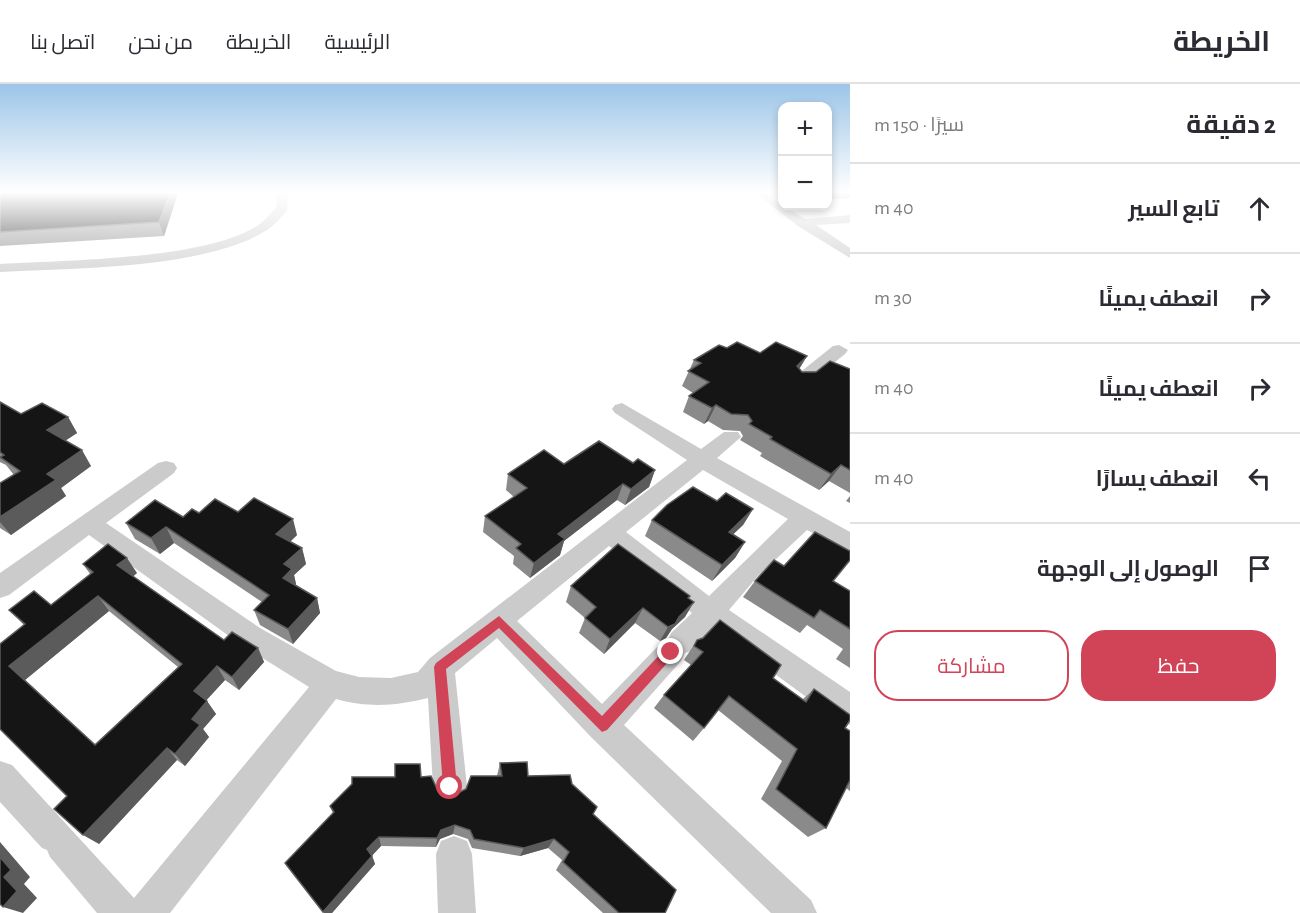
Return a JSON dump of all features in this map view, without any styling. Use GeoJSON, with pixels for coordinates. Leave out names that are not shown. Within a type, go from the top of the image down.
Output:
{"type":"FeatureCollection","features":[{"type":"Feature","properties":{"kind":"street"},"geometry":{"type":"LineString","coordinates":[[0,268],[178,255],[220,246],[256,232]]}},
{"type":"Feature","properties":{"kind":"street"},"geometry":{"type":"LineString","coordinates":[[815,232],[850,254]]}},
{"type":"Feature","properties":{"kind":"street"},"geometry":{"type":"LineString","coordinates":[[799,382],[839,350]]}},
{"type":"Feature","properties":{"kind":"street"},"geometry":{"type":"LineString","coordinates":[[622,409],[703,460],[806,516],[850,543]]}},
{"type":"Feature","properties":{"kind":"street"},"geometry":{"type":"LineString","coordinates":[[89,523],[254,637],[330,684],[367,692],[408,689],[427,684],[440,667],[731,437]]}},
{"type":"Feature","properties":{"kind":"street"},"geometry":{"type":"LineString","coordinates":[[0,587],[166,468]]}},
{"type":"Feature","properties":{"kind":"street"},"geometry":{"type":"LineString","coordinates":[[602,726],[709,611],[806,516]]}},
{"type":"Feature","properties":{"kind":"street"},"geometry":{"type":"LineString","coordinates":[[609,532],[709,611],[850,710]]}},
{"type":"Feature","properties":{"kind":"street"},"geometry":{"type":"LineString","coordinates":[[499,621],[602,726],[798,913]]}},
{"type":"Feature","properties":{"kind":"street"},"geometry":{"type":"LineString","coordinates":[[440,667],[450,787]]}},
{"type":"Feature","properties":{"kind":"street"},"geometry":{"type":"LineString","coordinates":[[146,913],[330,684]]}},
{"type":"Feature","properties":{"kind":"street"},"geometry":{"type":"LineString","coordinates":[[4,788],[58,840],[122,913]]}},
{"type":"Feature","properties":{"kind":"street"},"geometry":{"type":"LineString","coordinates":[[454,854],[457,913]]}},
{"type":"Feature","properties":{"kind":"building"},"geometry":{"type":"Polygon","coordinates":[[[737,342],[760,353],[776,342],[807,356],[797,366],[802,372],[816,372],[830,361],[850,369],[850,470],[841,465],[831,474],[770,439],[772,437],[749,424],[752,421],[748,415],[731,414],[716,405],[712,408],[689,396],[709,382],[688,371],[701,363],[694,360],[719,345],[727,348],[737,342]]]}},
{"type":"Feature","properties":{"kind":"building"},"geometry":{"type":"Polygon","coordinates":[[[0,402],[21,414],[42,403],[68,417],[47,430],[82,450],[47,474],[56,480],[0,517],[0,483],[20,471],[0,457],[4,455],[0,452],[0,402]]]}},
{"type":"Feature","properties":{"kind":"building"},"geometry":{"type":"Polygon","coordinates":[[[599,441],[633,463],[638,459],[655,470],[631,489],[623,484],[558,534],[565,539],[534,563],[516,548],[521,544],[485,516],[527,488],[508,474],[544,450],[564,464],[599,441]]]}},
{"type":"Feature","properties":{"kind":"building"},"geometry":{"type":"Polygon","coordinates":[[[693,487],[717,501],[726,493],[753,509],[729,532],[745,542],[722,565],[652,520],[667,505],[693,487]]]}},
{"type":"Feature","properties":{"kind":"building"},"geometry":{"type":"Polygon","coordinates":[[[254,498],[293,519],[276,534],[302,548],[284,564],[292,569],[283,578],[317,598],[288,629],[254,610],[269,595],[166,527],[151,538],[126,523],[155,500],[183,517],[192,509],[199,513],[215,499],[238,512],[254,498]]]}},
{"type":"Feature","properties":{"kind":"building"},"geometry":{"type":"Polygon","coordinates":[[[815,532],[850,551],[850,560],[833,581],[850,591],[850,629],[820,610],[814,618],[755,581],[774,560],[784,566],[815,532]]]}},
{"type":"Feature","properties":{"kind":"building"},"geometry":{"type":"Polygon","coordinates":[[[108,544],[127,558],[117,565],[224,640],[232,632],[258,648],[232,677],[217,666],[194,691],[207,701],[192,719],[200,725],[175,754],[167,748],[83,835],[54,809],[67,796],[0,729],[0,644],[25,624],[9,610],[34,591],[51,605],[93,572],[83,564],[108,544]],[[98,596],[9,666],[95,745],[182,664],[98,596]]]}},
{"type":"Feature","properties":{"kind":"building"},"geometry":{"type":"Polygon","coordinates":[[[618,544],[690,596],[688,598],[694,602],[675,624],[668,627],[643,608],[610,639],[585,618],[596,607],[571,586],[618,544]]]}},
{"type":"Feature","properties":{"kind":"building"},"geometry":{"type":"Polygon","coordinates":[[[720,620],[781,665],[773,678],[806,702],[814,689],[850,715],[845,728],[850,731],[850,780],[826,828],[776,789],[797,749],[729,696],[704,728],[664,695],[703,652],[694,646],[697,640],[703,638],[720,620]]]}},
{"type":"Feature","properties":{"kind":"building"},"geometry":{"type":"Polygon","coordinates":[[[527,762],[528,776],[570,775],[572,784],[597,807],[593,814],[676,890],[665,913],[619,913],[563,862],[569,852],[554,839],[524,848],[474,839],[470,830],[455,825],[441,830],[437,838],[379,837],[367,849],[372,856],[323,912],[285,863],[334,812],[330,806],[352,784],[352,777],[395,777],[395,764],[420,764],[421,777],[431,776],[438,791],[452,796],[466,789],[471,776],[502,776],[500,763],[527,762]]]}},
{"type":"Feature","properties":{"kind":"building"},"geometry":{"type":"Polygon","coordinates":[[[0,857],[11,870],[4,877],[17,891],[3,907],[0,904],[0,857]]]}},
{"type":"Feature","properties":{"kind":"route"},"geometry":{"type":"LineString","coordinates":[[450,787],[440,667],[499,621],[602,726],[671,652]]}}]}
